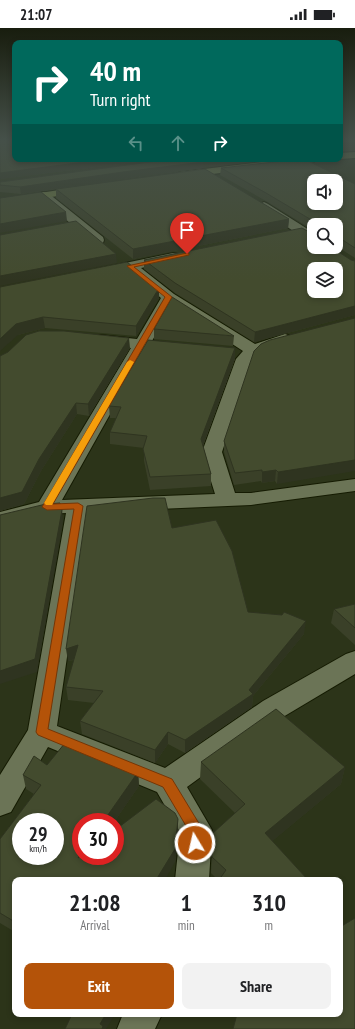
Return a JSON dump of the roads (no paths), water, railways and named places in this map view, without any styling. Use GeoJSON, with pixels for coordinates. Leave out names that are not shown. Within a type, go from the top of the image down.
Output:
{"type":"FeatureCollection","features":[{"type":"Feature","properties":{"kind":"street"},"geometry":{"type":"LineString","coordinates":[[0,202],[94,187]]}},
{"type":"Feature","properties":{"kind":"street"},"geometry":{"type":"LineString","coordinates":[[44,195],[107,247]]}},
{"type":"Feature","properties":{"kind":"street"},"geometry":{"type":"LineString","coordinates":[[255,200],[307,234]]}},
{"type":"Feature","properties":{"kind":"street"},"geometry":{"type":"LineString","coordinates":[[65,227],[79,224]]}},
{"type":"Feature","properties":{"kind":"street"},"geometry":{"type":"LineString","coordinates":[[287,234],[302,231]]}},
{"type":"Feature","properties":{"kind":"street"},"geometry":{"type":"LineString","coordinates":[[91,274],[182,255]]}},
{"type":"Feature","properties":{"kind":"street"},"geometry":{"type":"LineString","coordinates":[[118,257],[168,297],[252,352]]}},
{"type":"Feature","properties":{"kind":"street"},"geometry":{"type":"LineString","coordinates":[[47,507],[168,297]]}},
{"type":"Feature","properties":{"kind":"street"},"geometry":{"type":"LineString","coordinates":[[226,352],[252,352],[296,336]]}},
{"type":"Feature","properties":{"kind":"street"},"geometry":{"type":"LineString","coordinates":[[82,338],[187,349]]}},
{"type":"Feature","properties":{"kind":"street"},"geometry":{"type":"LineString","coordinates":[[227,500],[212,452],[244,359],[252,352]]}},
{"type":"Feature","properties":{"kind":"street"},"geometry":{"type":"LineString","coordinates":[[0,519],[47,507],[251,499],[355,485]]}},
{"type":"Feature","properties":{"kind":"street"},"geometry":{"type":"LineString","coordinates":[[0,802],[42,732],[78,506]]}},
{"type":"Feature","properties":{"kind":"street"},"geometry":{"type":"LineString","coordinates":[[168,783],[273,709],[355,661]]}},
{"type":"Feature","properties":{"kind":"street"},"geometry":{"type":"LineString","coordinates":[[42,732],[168,783],[196,830],[192,877]]}},
{"type":"Feature","properties":{"kind":"street"},"geometry":{"type":"LineString","coordinates":[[136,1029],[142,1017]]}}]}
